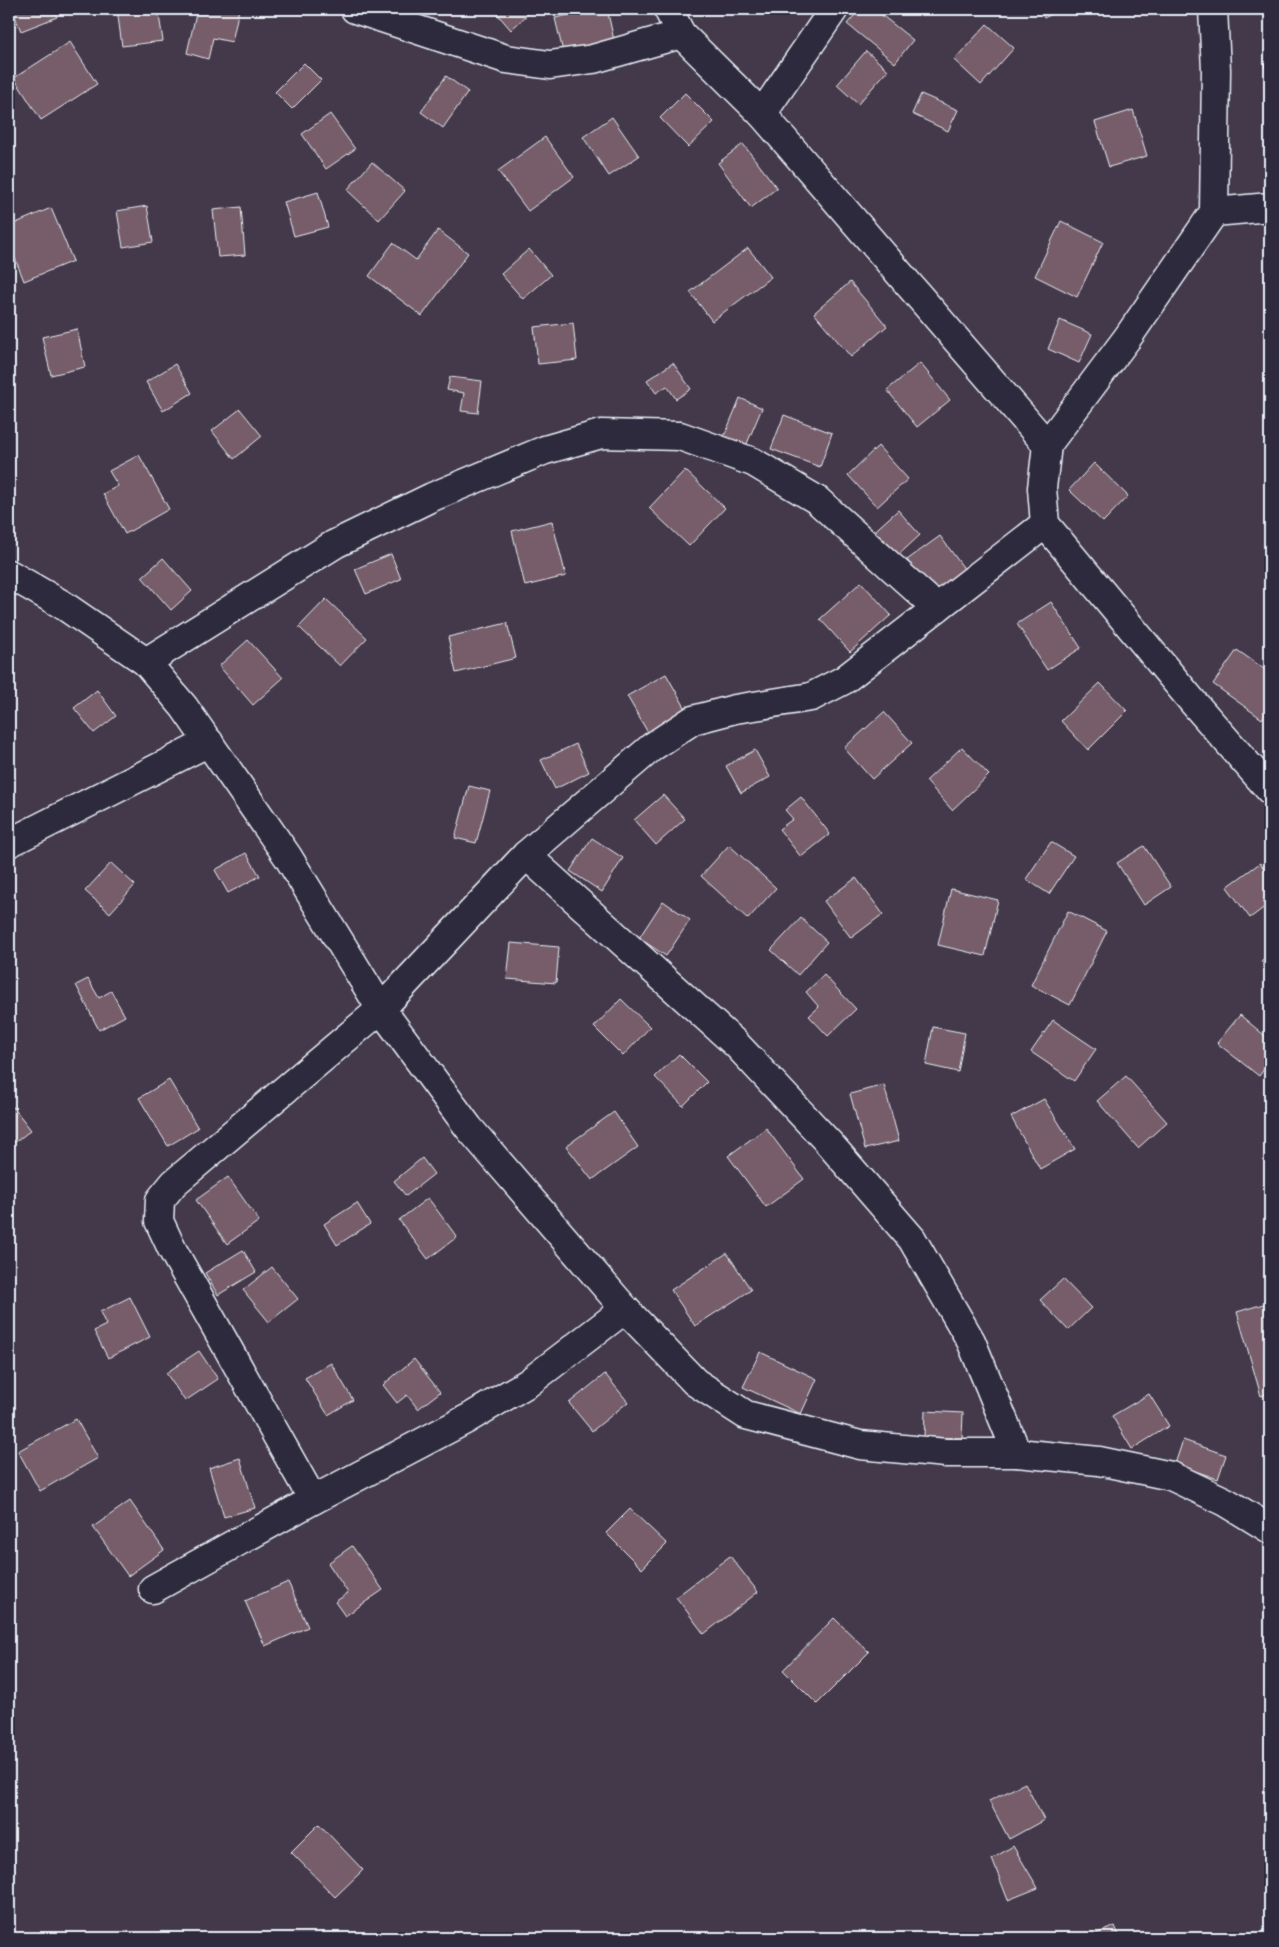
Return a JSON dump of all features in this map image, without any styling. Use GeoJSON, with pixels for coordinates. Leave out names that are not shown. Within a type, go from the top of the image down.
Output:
{"type":"FeatureCollection","features":[{"type":"Feature","properties":{"kind":"street"},"geometry":{"type":"LineString","coordinates":[[355,9],[506,59],[550,65],[593,59],[681,34]]}},
{"type":"Feature","properties":{"kind":"street"},"geometry":{"type":"LineString","coordinates":[[668,9],[681,34],[762,114],[1048,445]]}},
{"type":"Feature","properties":{"kind":"street"},"geometry":{"type":"LineString","coordinates":[[762,114],[834,9]]}},
{"type":"Feature","properties":{"kind":"street"},"geometry":{"type":"LineString","coordinates":[[1213,9],[1216,70],[1214,212],[1128,337],[1048,445],[1042,488],[1045,524],[1193,702],[1270,790]]}},
{"type":"Feature","properties":{"kind":"street"},"geometry":{"type":"LineString","coordinates":[[1214,212],[1270,207]]}},
{"type":"Feature","properties":{"kind":"street"},"geometry":{"type":"LineString","coordinates":[[146,662],[334,544],[467,483],[545,450],[602,434],[680,436],[753,462],[817,500],[937,608]]}},
{"type":"Feature","properties":{"kind":"street"},"geometry":{"type":"LineString","coordinates":[[313,1500],[172,1249],[159,1221],[160,1200],[174,1183],[381,1009],[526,855],[652,747],[693,720],[735,709],[811,697],[844,680],[1045,524]]}},
{"type":"Feature","properties":{"kind":"street"},"geometry":{"type":"LineString","coordinates":[[9,574],[62,605],[146,662],[184,707],[209,742],[288,857],[381,1009],[469,1128],[625,1309],[695,1382],[746,1415],[860,1445],[946,1453],[1018,1453],[1100,1461],[1171,1476],[1226,1502],[1270,1530]]}},
{"type":"Feature","properties":{"kind":"street"},"geometry":{"type":"LineString","coordinates":[[9,843],[209,742]]}},
{"type":"Feature","properties":{"kind":"street"},"geometry":{"type":"LineString","coordinates":[[526,855],[736,1044],[828,1142],[912,1239],[970,1341],[1018,1453]]}},
{"type":"Feature","properties":{"kind":"street"},"geometry":{"type":"LineString","coordinates":[[153,1589],[528,1383],[625,1309]]}},
{"type":"Feature","properties":{"kind":"building"},"geometry":{"type":"Polygon","coordinates":[[[12,9],[54,9],[57,17],[21,31],[12,9]]]}},
{"type":"Feature","properties":{"kind":"building"},"geometry":{"type":"Polygon","coordinates":[[[117,9],[158,9],[163,41],[122,46],[117,9]]]}},
{"type":"Feature","properties":{"kind":"building"},"geometry":{"type":"Polygon","coordinates":[[[197,9],[239,9],[232,42],[213,38],[208,59],[187,53],[197,9]]]}},
{"type":"Feature","properties":{"kind":"building"},"geometry":{"type":"Polygon","coordinates":[[[493,9],[533,9],[511,30],[493,9]]]}},
{"type":"Feature","properties":{"kind":"building"},"geometry":{"type":"Polygon","coordinates":[[[595,9],[607,9],[614,40],[563,52],[555,18],[595,9]]]}},
{"type":"Feature","properties":{"kind":"building"},"geometry":{"type":"Polygon","coordinates":[[[860,9],[874,9],[913,40],[895,63],[847,24],[860,9]]]}},
{"type":"Feature","properties":{"kind":"building"},"geometry":{"type":"Polygon","coordinates":[[[1039,9],[1062,9],[1044,18],[1039,9]]]}},
{"type":"Feature","properties":{"kind":"building"},"geometry":{"type":"Polygon","coordinates":[[[987,24],[1014,48],[981,85],[954,60],[987,24]]]}},
{"type":"Feature","properties":{"kind":"building"},"geometry":{"type":"Polygon","coordinates":[[[70,42],[97,84],[41,120],[14,78],[70,42]]]}},
{"type":"Feature","properties":{"kind":"building"},"geometry":{"type":"Polygon","coordinates":[[[866,51],[888,70],[858,104],[837,85],[866,51]]]}},
{"type":"Feature","properties":{"kind":"building"},"geometry":{"type":"Polygon","coordinates":[[[1270,62],[1270,88],[1264,64],[1270,62]]]}},
{"type":"Feature","properties":{"kind":"building"},"geometry":{"type":"Polygon","coordinates":[[[304,63],[321,80],[292,109],[275,92],[304,63]]]}},
{"type":"Feature","properties":{"kind":"building"},"geometry":{"type":"Polygon","coordinates":[[[446,76],[468,92],[443,128],[421,112],[446,76]]]}},
{"type":"Feature","properties":{"kind":"building"},"geometry":{"type":"Polygon","coordinates":[[[685,93],[714,122],[688,147],[660,118],[685,93]]]}},
{"type":"Feature","properties":{"kind":"building"},"geometry":{"type":"Polygon","coordinates":[[[921,94],[958,110],[948,131],[912,114],[921,94]]]}},
{"type":"Feature","properties":{"kind":"building"},"geometry":{"type":"Polygon","coordinates":[[[1133,110],[1147,156],[1109,167],[1095,122],[1133,110]]]}},
{"type":"Feature","properties":{"kind":"building"},"geometry":{"type":"Polygon","coordinates":[[[330,114],[355,149],[326,169],[302,134],[330,114]]]}},
{"type":"Feature","properties":{"kind":"building"},"geometry":{"type":"Polygon","coordinates":[[[612,117],[639,156],[609,176],[583,137],[612,117]]]}},
{"type":"Feature","properties":{"kind":"building"},"geometry":{"type":"Polygon","coordinates":[[[545,137],[574,177],[528,211],[498,171],[545,137]]]}},
{"type":"Feature","properties":{"kind":"building"},"geometry":{"type":"Polygon","coordinates":[[[743,144],[777,188],[751,208],[718,163],[743,144]]]}},
{"type":"Feature","properties":{"kind":"building"},"geometry":{"type":"Polygon","coordinates":[[[372,162],[405,191],[379,220],[347,190],[372,162]]]}},
{"type":"Feature","properties":{"kind":"building"},"geometry":{"type":"Polygon","coordinates":[[[318,192],[328,227],[294,236],[284,202],[318,192]]]}},
{"type":"Feature","properties":{"kind":"building"},"geometry":{"type":"Polygon","coordinates":[[[147,206],[153,242],[123,247],[117,211],[147,206]]]}},
{"type":"Feature","properties":{"kind":"building"},"geometry":{"type":"Polygon","coordinates":[[[241,207],[245,255],[218,257],[213,210],[241,207]]]}},
{"type":"Feature","properties":{"kind":"building"},"geometry":{"type":"Polygon","coordinates":[[[51,208],[73,261],[24,281],[9,243],[9,226],[51,208]]]}},
{"type":"Feature","properties":{"kind":"building"},"geometry":{"type":"Polygon","coordinates":[[[1061,221],[1103,242],[1077,297],[1035,276],[1061,221]]]}},
{"type":"Feature","properties":{"kind":"building"},"geometry":{"type":"Polygon","coordinates":[[[438,230],[468,253],[422,316],[369,276],[393,243],[416,260],[438,230]]]}},
{"type":"Feature","properties":{"kind":"building"},"geometry":{"type":"Polygon","coordinates":[[[748,248],[771,277],[712,321],[690,292],[748,248]]]}},
{"type":"Feature","properties":{"kind":"building"},"geometry":{"type":"Polygon","coordinates":[[[529,249],[551,275],[523,299],[501,274],[529,249]]]}},
{"type":"Feature","properties":{"kind":"building"},"geometry":{"type":"Polygon","coordinates":[[[850,282],[887,326],[851,357],[814,313],[850,282]]]}},
{"type":"Feature","properties":{"kind":"building"},"geometry":{"type":"Polygon","coordinates":[[[1060,320],[1092,334],[1079,363],[1048,349],[1060,320]]]}},
{"type":"Feature","properties":{"kind":"building"},"geometry":{"type":"Polygon","coordinates":[[[573,323],[577,360],[538,364],[534,327],[573,323]]]}},
{"type":"Feature","properties":{"kind":"building"},"geometry":{"type":"Polygon","coordinates":[[[77,329],[85,367],[51,375],[42,337],[77,329]]]}},
{"type":"Feature","properties":{"kind":"building"},"geometry":{"type":"Polygon","coordinates":[[[673,363],[691,389],[676,399],[667,386],[656,393],[647,380],[673,363]]]}},
{"type":"Feature","properties":{"kind":"building"},"geometry":{"type":"Polygon","coordinates":[[[920,363],[950,400],[917,427],[887,390],[920,363]]]}},
{"type":"Feature","properties":{"kind":"building"},"geometry":{"type":"Polygon","coordinates":[[[175,364],[192,393],[163,411],[146,382],[175,364]]]}},
{"type":"Feature","properties":{"kind":"building"},"geometry":{"type":"Polygon","coordinates":[[[450,377],[482,381],[478,413],[461,411],[464,393],[447,390],[450,377]]]}},
{"type":"Feature","properties":{"kind":"building"},"geometry":{"type":"Polygon","coordinates":[[[740,398],[762,408],[743,453],[721,444],[740,398]]]}},
{"type":"Feature","properties":{"kind":"building"},"geometry":{"type":"Polygon","coordinates":[[[240,409],[262,436],[234,459],[212,431],[240,409]]]}},
{"type":"Feature","properties":{"kind":"building"},"geometry":{"type":"Polygon","coordinates":[[[784,415],[832,433],[820,467],[771,449],[784,415]]]}},
{"type":"Feature","properties":{"kind":"building"},"geometry":{"type":"Polygon","coordinates":[[[878,446],[908,479],[877,507],[848,475],[878,446]]]}},
{"type":"Feature","properties":{"kind":"building"},"geometry":{"type":"Polygon","coordinates":[[[139,455],[169,509],[125,534],[103,494],[118,486],[109,471],[139,455]]]}},
{"type":"Feature","properties":{"kind":"building"},"geometry":{"type":"Polygon","coordinates":[[[1094,463],[1128,496],[1103,522],[1069,490],[1094,463]]]}},
{"type":"Feature","properties":{"kind":"building"},"geometry":{"type":"Polygon","coordinates":[[[685,470],[725,508],[689,546],[649,508],[685,470]]]}},
{"type":"Feature","properties":{"kind":"building"},"geometry":{"type":"Polygon","coordinates":[[[898,510],[920,535],[892,561],[869,536],[898,510]]]}},
{"type":"Feature","properties":{"kind":"building"},"geometry":{"type":"Polygon","coordinates":[[[552,521],[566,576],[525,586],[512,531],[552,521]]]}},
{"type":"Feature","properties":{"kind":"building"},"geometry":{"type":"Polygon","coordinates":[[[940,536],[965,570],[932,594],[907,560],[940,536]]]}},
{"type":"Feature","properties":{"kind":"building"},"geometry":{"type":"Polygon","coordinates":[[[391,554],[401,579],[366,594],[355,569],[391,554]]]}},
{"type":"Feature","properties":{"kind":"building"},"geometry":{"type":"Polygon","coordinates":[[[163,558],[192,591],[171,610],[142,577],[163,558]]]}},
{"type":"Feature","properties":{"kind":"building"},"geometry":{"type":"Polygon","coordinates":[[[861,582],[891,615],[850,652],[820,619],[861,582]]]}},
{"type":"Feature","properties":{"kind":"building"},"geometry":{"type":"Polygon","coordinates":[[[326,599],[367,638],[340,666],[299,627],[326,599]]]}},
{"type":"Feature","properties":{"kind":"building"},"geometry":{"type":"Polygon","coordinates":[[[1051,602],[1081,648],[1047,670],[1017,624],[1051,602]]]}},
{"type":"Feature","properties":{"kind":"building"},"geometry":{"type":"Polygon","coordinates":[[[507,623],[516,658],[456,673],[448,637],[507,623]]]}},
{"type":"Feature","properties":{"kind":"building"},"geometry":{"type":"Polygon","coordinates":[[[248,640],[283,678],[253,705],[219,666],[248,640]]]}},
{"type":"Feature","properties":{"kind":"building"},"geometry":{"type":"Polygon","coordinates":[[[9,648],[16,659],[9,664],[9,648]]]}},
{"type":"Feature","properties":{"kind":"building"},"geometry":{"type":"Polygon","coordinates":[[[1237,650],[1270,673],[1270,707],[1262,719],[1213,684],[1237,650]]]}},
{"type":"Feature","properties":{"kind":"building"},"geometry":{"type":"Polygon","coordinates":[[[666,674],[690,716],[651,738],[627,696],[666,674]]]}},
{"type":"Feature","properties":{"kind":"building"},"geometry":{"type":"Polygon","coordinates":[[[1100,683],[1127,711],[1088,750],[1061,721],[1100,683]]]}},
{"type":"Feature","properties":{"kind":"building"},"geometry":{"type":"Polygon","coordinates":[[[97,690],[116,716],[94,733],[74,708],[97,690]]]}},
{"type":"Feature","properties":{"kind":"building"},"geometry":{"type":"Polygon","coordinates":[[[884,712],[912,743],[872,779],[844,748],[884,712]]]}},
{"type":"Feature","properties":{"kind":"building"},"geometry":{"type":"Polygon","coordinates":[[[576,744],[589,772],[555,789],[541,760],[576,744]]]}},
{"type":"Feature","properties":{"kind":"building"},"geometry":{"type":"Polygon","coordinates":[[[962,747],[989,775],[952,810],[926,781],[962,747]]]}},
{"type":"Feature","properties":{"kind":"building"},"geometry":{"type":"Polygon","coordinates":[[[755,750],[770,777],[741,793],[726,766],[755,750]]]}},
{"type":"Feature","properties":{"kind":"building"},"geometry":{"type":"Polygon","coordinates":[[[469,786],[490,791],[476,843],[455,838],[469,786]]]}},
{"type":"Feature","properties":{"kind":"building"},"geometry":{"type":"Polygon","coordinates":[[[663,795],[685,819],[656,845],[634,820],[663,795]]]}},
{"type":"Feature","properties":{"kind":"building"},"geometry":{"type":"Polygon","coordinates":[[[801,797],[830,834],[801,857],[779,829],[793,819],[785,810],[801,797]]]}},
{"type":"Feature","properties":{"kind":"building"},"geometry":{"type":"Polygon","coordinates":[[[592,838],[623,858],[602,892],[570,871],[592,838]]]}},
{"type":"Feature","properties":{"kind":"building"},"geometry":{"type":"Polygon","coordinates":[[[1051,842],[1074,856],[1049,894],[1026,879],[1051,842]]]}},
{"type":"Feature","properties":{"kind":"building"},"geometry":{"type":"Polygon","coordinates":[[[729,845],[776,888],[748,919],[701,876],[729,845]]]}},
{"type":"Feature","properties":{"kind":"building"},"geometry":{"type":"Polygon","coordinates":[[[1144,846],[1171,887],[1144,905],[1117,863],[1144,846]]]}},
{"type":"Feature","properties":{"kind":"building"},"geometry":{"type":"Polygon","coordinates":[[[246,853],[260,876],[228,893],[215,870],[246,853]]]}},
{"type":"Feature","properties":{"kind":"building"},"geometry":{"type":"Polygon","coordinates":[[[111,863],[135,885],[110,913],[85,891],[111,863]]]}},
{"type":"Feature","properties":{"kind":"building"},"geometry":{"type":"Polygon","coordinates":[[[1260,863],[1270,877],[1270,903],[1250,918],[1227,887],[1260,863]]]}},
{"type":"Feature","properties":{"kind":"building"},"geometry":{"type":"Polygon","coordinates":[[[856,878],[883,914],[851,938],[824,901],[856,878]]]}},
{"type":"Feature","properties":{"kind":"building"},"geometry":{"type":"Polygon","coordinates":[[[951,889],[998,900],[985,956],[938,945],[951,889]]]}},
{"type":"Feature","properties":{"kind":"building"},"geometry":{"type":"Polygon","coordinates":[[[663,901],[690,920],[666,956],[639,938],[663,901]]]}},
{"type":"Feature","properties":{"kind":"building"},"geometry":{"type":"Polygon","coordinates":[[[1068,911],[1107,931],[1070,1005],[1031,985],[1068,911]]]}},
{"type":"Feature","properties":{"kind":"building"},"geometry":{"type":"Polygon","coordinates":[[[801,918],[827,942],[798,975],[771,950],[801,918]]]}},
{"type":"Feature","properties":{"kind":"building"},"geometry":{"type":"Polygon","coordinates":[[[511,943],[559,947],[556,983],[507,979],[511,943]]]}},
{"type":"Feature","properties":{"kind":"building"},"geometry":{"type":"Polygon","coordinates":[[[1270,953],[1270,973],[1261,961],[1270,953]]]}},
{"type":"Feature","properties":{"kind":"building"},"geometry":{"type":"Polygon","coordinates":[[[824,975],[856,1009],[828,1036],[809,1016],[819,1007],[806,992],[824,975]]]}},
{"type":"Feature","properties":{"kind":"building"},"geometry":{"type":"Polygon","coordinates":[[[88,979],[99,998],[111,991],[125,1016],[99,1030],[76,985],[88,979]]]}},
{"type":"Feature","properties":{"kind":"building"},"geometry":{"type":"Polygon","coordinates":[[[621,999],[650,1027],[623,1056],[594,1027],[621,999]]]}},
{"type":"Feature","properties":{"kind":"building"},"geometry":{"type":"Polygon","coordinates":[[[1240,1015],[1270,1040],[1270,1061],[1259,1076],[1217,1043],[1240,1015]]]}},
{"type":"Feature","properties":{"kind":"building"},"geometry":{"type":"Polygon","coordinates":[[[1053,1020],[1096,1049],[1074,1081],[1031,1052],[1053,1020]]]}},
{"type":"Feature","properties":{"kind":"building"},"geometry":{"type":"Polygon","coordinates":[[[933,1027],[965,1033],[958,1072],[926,1065],[933,1027]]]}},
{"type":"Feature","properties":{"kind":"building"},"geometry":{"type":"Polygon","coordinates":[[[679,1054],[707,1082],[683,1106],[655,1077],[679,1054]]]}},
{"type":"Feature","properties":{"kind":"building"},"geometry":{"type":"Polygon","coordinates":[[[1126,1076],[1167,1122],[1138,1148],[1097,1101],[1126,1076]]]}},
{"type":"Feature","properties":{"kind":"building"},"geometry":{"type":"Polygon","coordinates":[[[169,1080],[198,1128],[168,1146],[139,1098],[169,1080]]]}},
{"type":"Feature","properties":{"kind":"building"},"geometry":{"type":"Polygon","coordinates":[[[884,1085],[899,1141],[865,1149],[850,1094],[884,1085]]]}},
{"type":"Feature","properties":{"kind":"building"},"geometry":{"type":"Polygon","coordinates":[[[1044,1099],[1075,1149],[1040,1169],[1011,1117],[1044,1099]]]}},
{"type":"Feature","properties":{"kind":"building"},"geometry":{"type":"Polygon","coordinates":[[[10,1103],[31,1130],[9,1147],[9,1105],[10,1103]]]}},
{"type":"Feature","properties":{"kind":"building"},"geometry":{"type":"Polygon","coordinates":[[[614,1112],[638,1147],[592,1180],[566,1146],[614,1112]]]}},
{"type":"Feature","properties":{"kind":"building"},"geometry":{"type":"Polygon","coordinates":[[[766,1128],[804,1179],[766,1207],[728,1156],[766,1128]]]}},
{"type":"Feature","properties":{"kind":"building"},"geometry":{"type":"Polygon","coordinates":[[[422,1158],[434,1174],[406,1196],[394,1181],[422,1158]]]}},
{"type":"Feature","properties":{"kind":"building"},"geometry":{"type":"Polygon","coordinates":[[[228,1177],[259,1221],[227,1244],[196,1200],[228,1177]]]}},
{"type":"Feature","properties":{"kind":"building"},"geometry":{"type":"Polygon","coordinates":[[[428,1198],[457,1237],[428,1259],[399,1220],[428,1198]]]}},
{"type":"Feature","properties":{"kind":"building"},"geometry":{"type":"Polygon","coordinates":[[[357,1203],[370,1224],[337,1245],[324,1224],[357,1203]]]}},
{"type":"Feature","properties":{"kind":"building"},"geometry":{"type":"Polygon","coordinates":[[[243,1250],[256,1272],[218,1295],[205,1273],[243,1250]]]}},
{"type":"Feature","properties":{"kind":"building"},"geometry":{"type":"Polygon","coordinates":[[[727,1253],[751,1290],[695,1326],[671,1290],[727,1253]]]}},
{"type":"Feature","properties":{"kind":"building"},"geometry":{"type":"Polygon","coordinates":[[[272,1267],[298,1299],[269,1322],[243,1290],[272,1267]]]}},
{"type":"Feature","properties":{"kind":"building"},"geometry":{"type":"Polygon","coordinates":[[[1063,1279],[1091,1308],[1068,1330],[1040,1300],[1063,1279]]]}},
{"type":"Feature","properties":{"kind":"building"},"geometry":{"type":"Polygon","coordinates":[[[130,1297],[150,1337],[108,1358],[94,1331],[106,1325],[100,1312],[130,1297]]]}},
{"type":"Feature","properties":{"kind":"building"},"geometry":{"type":"Polygon","coordinates":[[[1270,1302],[1270,1393],[1261,1396],[1237,1312],[1270,1302]]]}},
{"type":"Feature","properties":{"kind":"building"},"geometry":{"type":"Polygon","coordinates":[[[199,1351],[218,1379],[185,1401],[166,1373],[199,1351]]]}},
{"type":"Feature","properties":{"kind":"building"},"geometry":{"type":"Polygon","coordinates":[[[760,1352],[817,1379],[801,1414],[743,1387],[760,1352]]]}},
{"type":"Feature","properties":{"kind":"building"},"geometry":{"type":"Polygon","coordinates":[[[414,1359],[440,1392],[418,1409],[407,1395],[397,1403],[383,1385],[414,1359]]]}},
{"type":"Feature","properties":{"kind":"building"},"geometry":{"type":"Polygon","coordinates":[[[331,1363],[353,1400],[328,1415],[305,1378],[331,1363]]]}},
{"type":"Feature","properties":{"kind":"building"},"geometry":{"type":"Polygon","coordinates":[[[605,1374],[628,1402],[592,1431],[569,1403],[605,1374]]]}},
{"type":"Feature","properties":{"kind":"building"},"geometry":{"type":"Polygon","coordinates":[[[1149,1394],[1169,1426],[1132,1449],[1112,1416],[1149,1394]]]}},
{"type":"Feature","properties":{"kind":"building"},"geometry":{"type":"Polygon","coordinates":[[[925,1411],[963,1413],[962,1438],[924,1437],[925,1411]]]}},
{"type":"Feature","properties":{"kind":"building"},"geometry":{"type":"Polygon","coordinates":[[[76,1419],[98,1458],[40,1491],[18,1451],[76,1419]]]}},
{"type":"Feature","properties":{"kind":"building"},"geometry":{"type":"Polygon","coordinates":[[[1183,1440],[1226,1455],[1218,1479],[1175,1464],[1183,1440]]]}},
{"type":"Feature","properties":{"kind":"building"},"geometry":{"type":"Polygon","coordinates":[[[240,1458],[255,1508],[224,1517],[209,1468],[240,1458]]]}},
{"type":"Feature","properties":{"kind":"building"},"geometry":{"type":"Polygon","coordinates":[[[130,1501],[164,1550],[128,1576],[93,1527],[130,1501]]]}},
{"type":"Feature","properties":{"kind":"building"},"geometry":{"type":"Polygon","coordinates":[[[630,1509],[667,1544],[642,1569],[606,1533],[630,1509]]]}},
{"type":"Feature","properties":{"kind":"building"},"geometry":{"type":"Polygon","coordinates":[[[352,1546],[383,1590],[345,1616],[335,1602],[348,1593],[328,1563],[352,1546]]]}},
{"type":"Feature","properties":{"kind":"building"},"geometry":{"type":"Polygon","coordinates":[[[730,1556],[758,1592],[704,1634],[676,1597],[730,1556]]]}},
{"type":"Feature","properties":{"kind":"building"},"geometry":{"type":"Polygon","coordinates":[[[288,1582],[308,1627],[265,1646],[245,1601],[288,1582]]]}},
{"type":"Feature","properties":{"kind":"building"},"geometry":{"type":"Polygon","coordinates":[[[834,1618],[869,1652],[817,1704],[783,1670],[834,1618]]]}},
{"type":"Feature","properties":{"kind":"building"},"geometry":{"type":"Polygon","coordinates":[[[1025,1783],[1044,1820],[1009,1839],[989,1801],[1025,1783]]]}},
{"type":"Feature","properties":{"kind":"building"},"geometry":{"type":"Polygon","coordinates":[[[319,1824],[363,1870],[335,1897],[291,1852],[319,1824]]]}},
{"type":"Feature","properties":{"kind":"building"},"geometry":{"type":"Polygon","coordinates":[[[1013,1846],[1038,1888],[1008,1900],[992,1859],[1013,1846]]]}},
{"type":"Feature","properties":{"kind":"building"},"geometry":{"type":"Polygon","coordinates":[[[1115,1926],[1120,1938],[1086,1938],[1115,1926]]]}}]}
